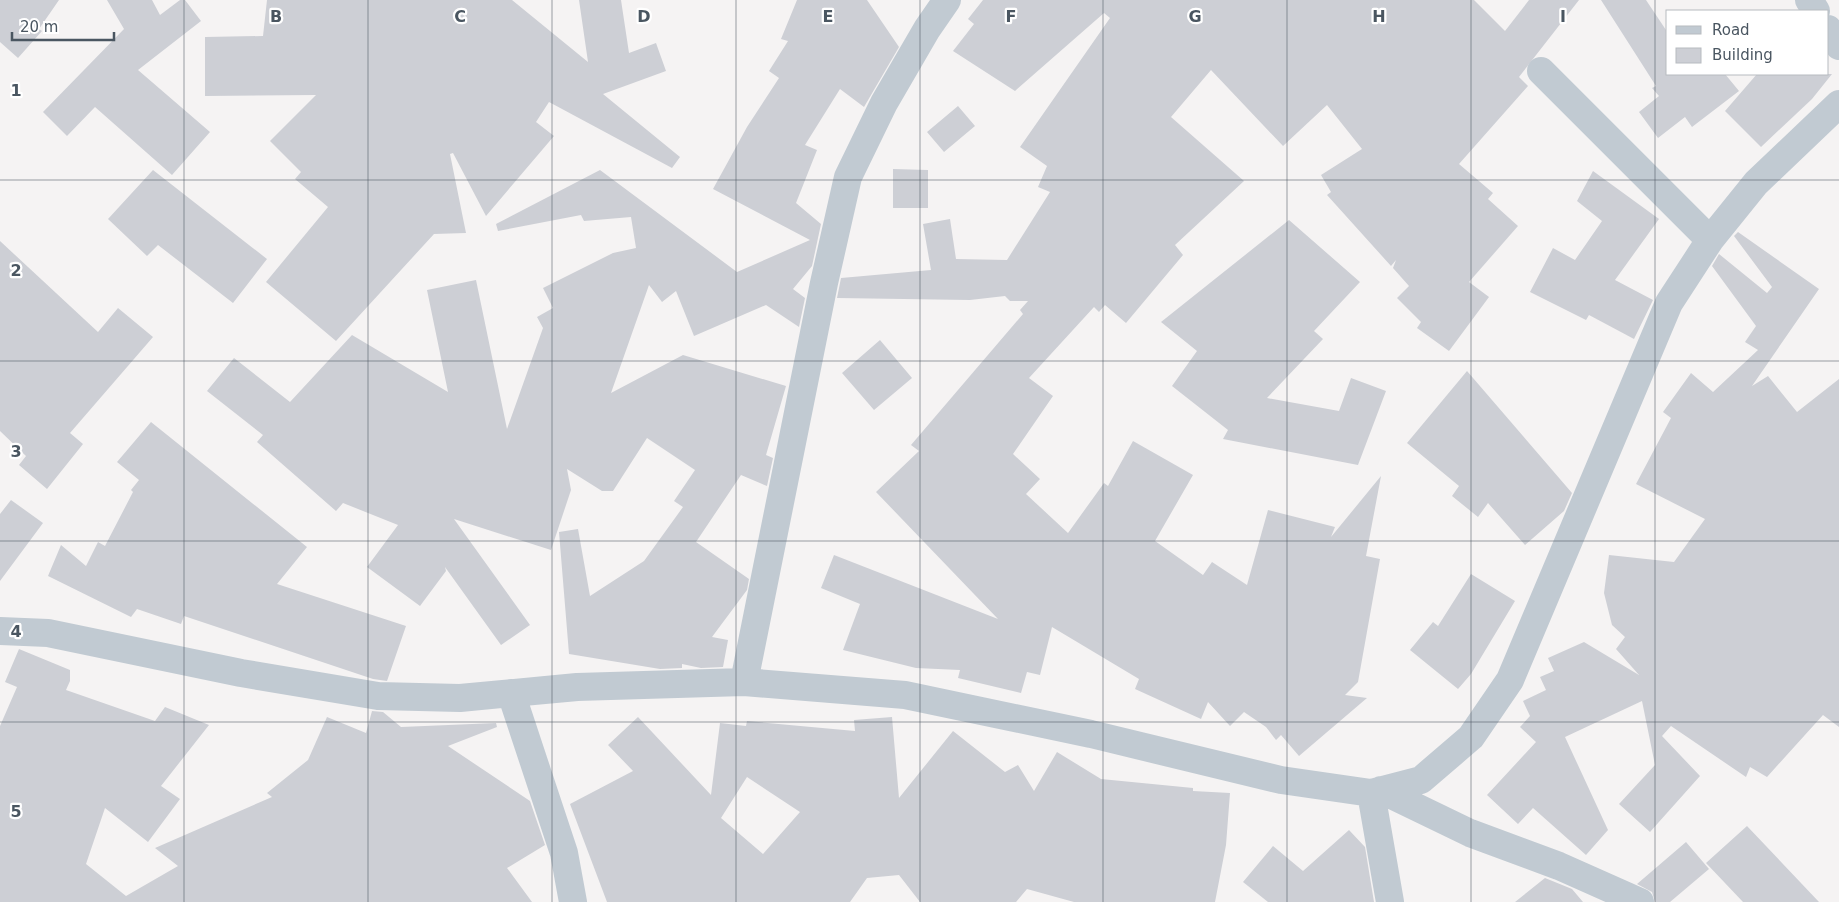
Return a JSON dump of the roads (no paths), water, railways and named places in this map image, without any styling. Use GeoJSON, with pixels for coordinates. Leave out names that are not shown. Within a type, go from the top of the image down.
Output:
{"type":"FeatureCollection","features":[{"type":"Feature","properties":{"kind":"street"},"geometry":{"type":"LineString","coordinates":[[744,682],[824,283],[848,177],[935,4]]}},
{"type":"Feature","properties":{"kind":"street"},"geometry":{"type":"LineString","coordinates":[[1829,31],[1839,46]]}},
{"type":"Feature","properties":{"kind":"street"},"geometry":{"type":"LineString","coordinates":[[1541,71],[1710,240]]}},
{"type":"Feature","properties":{"kind":"street"},"geometry":{"type":"LineString","coordinates":[[1376,792],[1422,780],[1470,737],[1510,680],[1669,303],[1710,240],[1756,183],[1839,104]]}},
{"type":"Feature","properties":{"kind":"street"},"geometry":{"type":"LineString","coordinates":[[0,631],[48,634],[241,672],[378,696],[460,698],[577,687],[744,682],[905,695],[1091,734],[1281,780],[1376,792],[1470,833],[1559,866],[1640,902]]}},
{"type":"Feature","properties":{"kind":"street"},"geometry":{"type":"LineString","coordinates":[[511,693],[564,853],[573,902]]}},
{"type":"Feature","properties":{"kind":"street"},"geometry":{"type":"LineString","coordinates":[[1376,792],[1390,902]]}}]}
